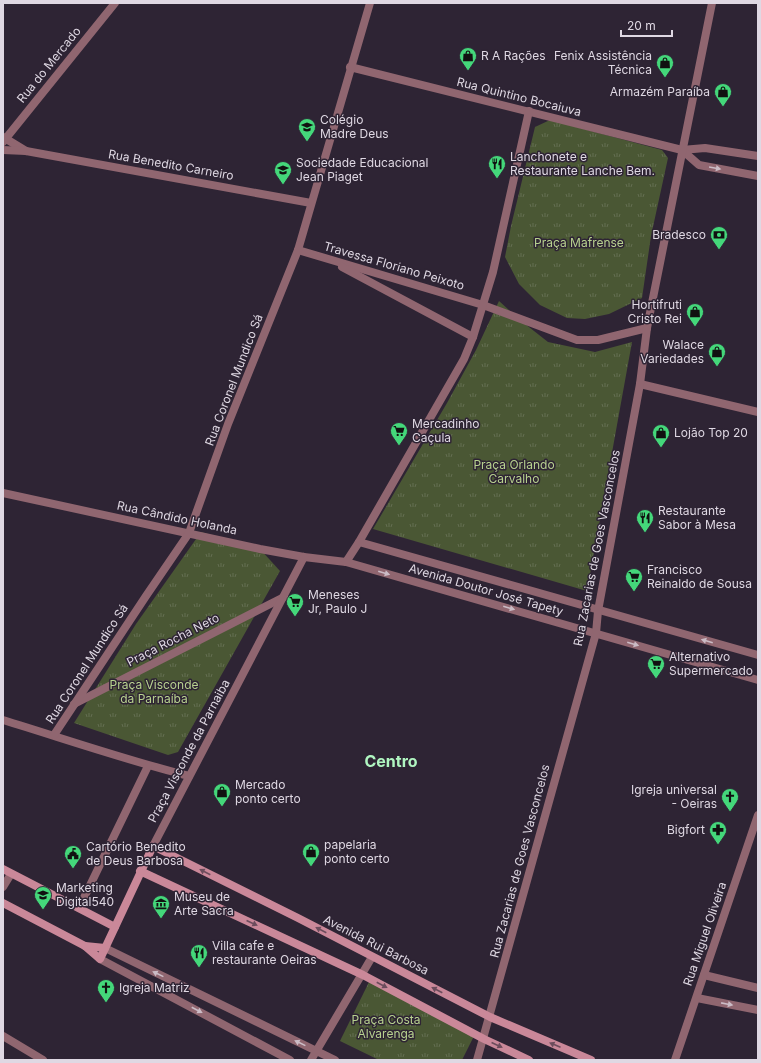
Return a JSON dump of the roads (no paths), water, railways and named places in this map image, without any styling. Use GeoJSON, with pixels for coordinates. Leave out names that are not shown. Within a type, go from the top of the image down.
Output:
{"type":"FeatureCollection","features":[{"type":"Feature","properties":{"kind":"main road","name":"Avenida Rui Barbosa"},"geometry":{"type":"LineString","coordinates":[[153,846],[490,1017],[591,1060]]}},
{"type":"Feature","properties":{"kind":"main road","name":"Praça Visconde da Parnaiba"},"geometry":{"type":"LineString","coordinates":[[100,959],[153,846]]}},
{"type":"Feature","properties":{"kind":"main road"},"geometry":{"type":"LineString","coordinates":[[3,869],[115,927]]}},
{"type":"Feature","properties":{"kind":"main road"},"geometry":{"type":"LineString","coordinates":[[140,871],[363,975],[484,1039],[529,1060]]}},
{"type":"Feature","properties":{"kind":"main road"},"geometry":{"type":"LineString","coordinates":[[3,903],[85,946],[100,959]]}},
{"type":"Feature","properties":{"kind":"main road"},"geometry":{"type":"LineString","coordinates":[[85,946],[105,948]]}},
{"type":"Feature","properties":{"kind":"street","name":"Rua do Mercado"},"geometry":{"type":"LineString","coordinates":[[4,139],[114,3]]}},
{"type":"Feature","properties":{"kind":"street","name":"Rua Coronel Mundico Sá"},"geometry":{"type":"LineString","coordinates":[[54,735],[189,533],[228,424],[298,250],[350,67],[370,3]]}},
{"type":"Feature","properties":{"kind":"street","name":"Rua Zacarias de Goes Vasconcelos"},"geometry":{"type":"LineString","coordinates":[[477,1060],[596,633],[598,610],[640,384],[647,328],[712,3]]}},
{"type":"Feature","properties":{"kind":"street","name":"Rua Quintino Bocaiuva"},"geometry":{"type":"LineString","coordinates":[[350,67],[682,150]]}},
{"type":"Feature","properties":{"kind":"street"},"geometry":{"type":"LineString","coordinates":[[346,562],[359,542],[460,365],[473,337],[492,272],[529,111]]}},
{"type":"Feature","properties":{"kind":"street","name":"Rua Benedito Carneiro"},"geometry":{"type":"LineString","coordinates":[[4,139],[26,151]]}},
{"type":"Feature","properties":{"kind":"street"},"geometry":{"type":"LineString","coordinates":[[682,150],[705,148],[758,156]]}},
{"type":"Feature","properties":{"kind":"street","name":"Rua Benedito Carneiro"},"geometry":{"type":"LineString","coordinates":[[3,150],[26,151],[311,203]]}},
{"type":"Feature","properties":{"kind":"street"},"geometry":{"type":"LineString","coordinates":[[682,150],[699,165],[758,176]]}},
{"type":"Feature","properties":{"kind":"street","name":"Travessa Floriano Peixoto"},"geometry":{"type":"LineString","coordinates":[[298,250],[483,304]]}},
{"type":"Feature","properties":{"kind":"street"},"geometry":{"type":"LineString","coordinates":[[327,259],[473,337]]}},
{"type":"Feature","properties":{"kind":"street"},"geometry":{"type":"LineString","coordinates":[[483,304],[577,340],[598,340],[647,328]]}},
{"type":"Feature","properties":{"kind":"street"},"geometry":{"type":"LineString","coordinates":[[640,384],[758,412]]}},
{"type":"Feature","properties":{"kind":"street","name":"Rua Cândido Holanda"},"geometry":{"type":"LineString","coordinates":[[3,493],[260,548],[346,562]]}},
{"type":"Feature","properties":{"kind":"street","name":"Avenida Doutor José Tapety"},"geometry":{"type":"LineString","coordinates":[[359,542],[758,655]]}},
{"type":"Feature","properties":{"kind":"street","name":"Praça Visconde da Parnaiba"},"geometry":{"type":"LineString","coordinates":[[153,846],[304,556]]}},
{"type":"Feature","properties":{"kind":"street","name":"Avenida Doutor José Tapety"},"geometry":{"type":"LineString","coordinates":[[346,562],[758,680]]}},
{"type":"Feature","properties":{"kind":"street","name":"Praça Rocha Neto"},"geometry":{"type":"LineString","coordinates":[[74,705],[284,597]]}},
{"type":"Feature","properties":{"kind":"street"},"geometry":{"type":"LineString","coordinates":[[3,720],[148,766],[189,776]]}},
{"type":"Feature","properties":{"kind":"street"},"geometry":{"type":"LineString","coordinates":[[79,908],[148,766]]}},
{"type":"Feature","properties":{"kind":"street","name":"Rua Miguel Oliveira"},"geometry":{"type":"LineString","coordinates":[[675,1060],[758,815]]}},
{"type":"Feature","properties":{"kind":"street"},"geometry":{"type":"LineString","coordinates":[[3,887],[11,874]]}},
{"type":"Feature","properties":{"kind":"street"},"geometry":{"type":"LineString","coordinates":[[105,948],[335,1060]]}},
{"type":"Feature","properties":{"kind":"street"},"geometry":{"type":"LineString","coordinates":[[311,1060],[363,975],[372,957]]}},
{"type":"Feature","properties":{"kind":"street"},"geometry":{"type":"LineString","coordinates":[[100,959],[290,1060]]}},
{"type":"Feature","properties":{"kind":"street"},"geometry":{"type":"LineString","coordinates":[[704,975],[758,988]]}},
{"type":"Feature","properties":{"kind":"street"},"geometry":{"type":"LineString","coordinates":[[696,998],[758,1010]]}},
{"type":"Feature","properties":{"kind":"street"},"geometry":{"type":"LineString","coordinates":[[3,1036],[43,1060]]}},
{"type":"Feature","properties":{"kind":"place","name":"R A Rações"},"geometry":{"type":"Point","coordinates":[468,71]}},
{"type":"Feature","properties":{"kind":"place","name":"Fenix Assistência Técnica"},"geometry":{"type":"Point","coordinates":[665,78]}},
{"type":"Feature","properties":{"kind":"place","name":"Armazém Paraíba"},"geometry":{"type":"Point","coordinates":[723,107]}},
{"type":"Feature","properties":{"kind":"place","name":"Colégio Madre Deus"},"geometry":{"type":"Point","coordinates":[307,142]}},
{"type":"Feature","properties":{"kind":"place","name":"Lanchonete e Restaurante Lanche Bem."},"geometry":{"type":"Point","coordinates":[497,179]}},
{"type":"Feature","properties":{"kind":"place","name":"Sociedade Educacional Jean Piaget"},"geometry":{"type":"Point","coordinates":[283,185]}},
{"type":"Feature","properties":{"kind":"place","name":"Bradesco"},"geometry":{"type":"Point","coordinates":[719,250]}},
{"type":"Feature","properties":{"kind":"place","name":"Hortifruti Cristo Rei"},"geometry":{"type":"Point","coordinates":[695,327]}},
{"type":"Feature","properties":{"kind":"place","name":"Walace Variedades"},"geometry":{"type":"Point","coordinates":[717,367]}},
{"type":"Feature","properties":{"kind":"place","name":"Mercadinho Caçula"},"geometry":{"type":"Point","coordinates":[399,446]}},
{"type":"Feature","properties":{"kind":"place","name":"Lojão Top 20"},"geometry":{"type":"Point","coordinates":[661,448]}},
{"type":"Feature","properties":{"kind":"place","name":"Restaurante Sabor à Mesa"},"geometry":{"type":"Point","coordinates":[645,533]}},
{"type":"Feature","properties":{"kind":"place","name":"Francisco Reinaldo de Sousa"},"geometry":{"type":"Point","coordinates":[634,592]}},
{"type":"Feature","properties":{"kind":"place","name":"Meneses Jr, Paulo J"},"geometry":{"type":"Point","coordinates":[295,617]}},
{"type":"Feature","properties":{"kind":"place","name":"Alternativo Supermercado"},"geometry":{"type":"Point","coordinates":[656,679]}},
{"type":"Feature","properties":{"kind":"place","name":"Mercado ponto certo"},"geometry":{"type":"Point","coordinates":[222,807]}},
{"type":"Feature","properties":{"kind":"place","name":"Igreja universal - Oeiras"},"geometry":{"type":"Point","coordinates":[730,812]}},
{"type":"Feature","properties":{"kind":"place","name":"Bigfort"},"geometry":{"type":"Point","coordinates":[718,845]}},
{"type":"Feature","properties":{"kind":"place","name":"papelaria ponto certo"},"geometry":{"type":"Point","coordinates":[311,867]}},
{"type":"Feature","properties":{"kind":"place","name":"Cartório Benedito de Deus Barbosa"},"geometry":{"type":"Point","coordinates":[73,869]}},
{"type":"Feature","properties":{"kind":"place","name":"Marketing Digital540"},"geometry":{"type":"Point","coordinates":[43,910]}},
{"type":"Feature","properties":{"kind":"place","name":"Museu de Arte Sacra"},"geometry":{"type":"Point","coordinates":[161,919]}},
{"type":"Feature","properties":{"kind":"place","name":"Villa cafe e restaurante Oeiras"},"geometry":{"type":"Point","coordinates":[199,968]}},
{"type":"Feature","properties":{"kind":"place","name":"Igreja Matriz"},"geometry":{"type":"Point","coordinates":[106,1003]}},
{"type":"Feature","properties":{"kind":"district","name":"Centro"},"geometry":{"type":"Point","coordinates":[391,761]}},
{"type":"Feature","properties":{"kind":"park label","name":"Praça Mafrense"},"geometry":{"type":"Point","coordinates":[579,243]}},
{"type":"Feature","properties":{"kind":"park label","name":"Praça Orlando Carvalho"},"geometry":{"type":"Point","coordinates":[514,472]}},
{"type":"Feature","properties":{"kind":"park label","name":"Praça Visconde da Parnaíba"},"geometry":{"type":"Point","coordinates":[154,692]}},
{"type":"Feature","properties":{"kind":"park label","name":"Praça Costa Alvarenga"},"geometry":{"type":"Point","coordinates":[386,1027]}}]}
